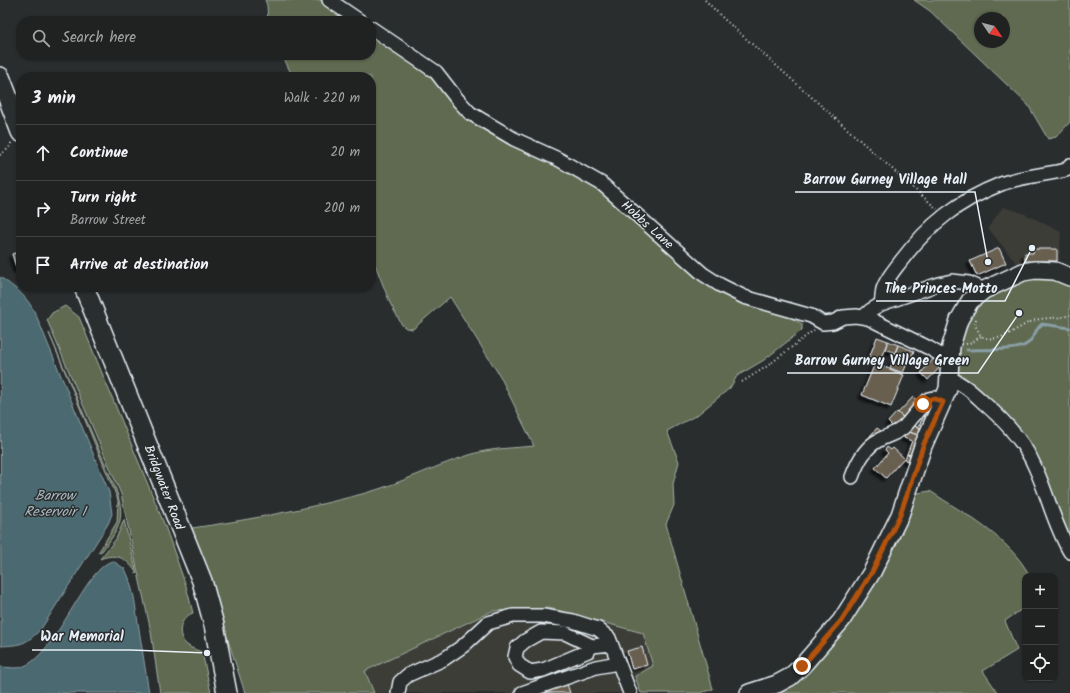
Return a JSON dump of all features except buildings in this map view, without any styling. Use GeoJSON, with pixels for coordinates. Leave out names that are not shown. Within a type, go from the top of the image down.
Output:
{"type":"FeatureCollection","features":[{"type":"Feature","properties":{"kind":"highway"},"geometry":{"type":"LineString","coordinates":[[0,77],[16,119]]}},
{"type":"Feature","properties":{"kind":"highway","name":"Bridgwater Road"},"geometry":{"type":"LineString","coordinates":[[86,292],[202,581],[214,625],[227,693]]}},
{"type":"Feature","properties":{"kind":"main road"},"geometry":{"type":"LineString","coordinates":[[749,693],[777,684],[796,671],[829,636],[855,600],[893,531],[923,446],[948,389],[949,360],[954,334],[964,309],[977,294],[1013,275],[1035,270],[1055,272],[1070,277]]}},
{"type":"Feature","properties":{"kind":"street"},"geometry":{"type":"LineString","coordinates":[[329,0],[353,16]]}},
{"type":"Feature","properties":{"kind":"street","name":"Hobbs Lane"},"geometry":{"type":"LineString","coordinates":[[376,31],[436,72],[470,113],[514,140],[558,159],[602,184],[703,274],[720,285],[744,297],[811,316],[823,323]]}},
{"type":"Feature","properties":{"kind":"street"},"geometry":{"type":"LineString","coordinates":[[881,304],[883,288],[896,267],[917,240],[944,215],[968,200],[1001,184],[1029,176],[1066,170],[1070,164]]}},
{"type":"Feature","properties":{"kind":"street"},"geometry":{"type":"LineString","coordinates":[[863,317],[881,304],[952,281],[969,283],[984,290]]}},
{"type":"Feature","properties":{"kind":"street"},"geometry":{"type":"LineString","coordinates":[[823,323],[833,322],[843,317],[863,317],[908,337],[949,360]]}},
{"type":"Feature","properties":{"kind":"street"},"geometry":{"type":"LineString","coordinates":[[949,378],[959,382],[978,397],[1003,419],[1019,438],[1035,466],[1050,508],[1070,552]]}},
{"type":"Feature","properties":{"kind":"street"},"geometry":{"type":"LineString","coordinates":[[852,477],[858,462],[869,447],[879,440],[893,435],[904,427],[929,399],[935,398],[943,402]]}},
{"type":"Feature","properties":{"kind":"street"},"geometry":{"type":"LineString","coordinates":[[398,693],[400,682],[408,675],[444,660],[463,646],[488,623],[513,616],[543,616],[572,621],[598,628],[609,638],[630,693]]}},
{"type":"Feature","properties":{"kind":"street"},"geometry":{"type":"LineString","coordinates":[[592,646],[588,652],[543,670],[530,672],[519,665],[515,657],[517,648],[525,641],[541,632],[565,633],[592,646],[611,644]]}},
{"type":"Feature","properties":{"kind":"street"},"geometry":{"type":"LineString","coordinates":[[522,693],[596,667],[618,663]]}},
{"type":"Feature","properties":{"kind":"path"},"geometry":{"type":"LineString","coordinates":[[705,0],[724,19],[944,215]]}},
{"type":"Feature","properties":{"kind":"path"},"geometry":{"type":"LineString","coordinates":[[977,315],[975,320],[977,330],[981,336],[988,338],[1007,335],[1037,320],[1070,315]]}},
{"type":"Feature","properties":{"kind":"path"},"geometry":{"type":"LineString","coordinates":[[742,382],[766,367],[823,323]]}},
{"type":"Feature","properties":{"kind":"shaded area"},"geometry":{"type":"Polygon","coordinates":[[[1003,207],[1023,213],[1061,232],[1059,263],[1017,264],[988,228],[1003,207]]]}},
{"type":"Feature","properties":{"kind":"shaded area"},"geometry":{"type":"Polygon","coordinates":[[[549,608],[643,632],[653,666],[635,676],[641,693],[374,693],[365,671],[492,611],[549,608]]]}},
{"type":"Feature","properties":{"kind":"green space"},"geometry":{"type":"Polygon","coordinates":[[[265,0],[320,0],[344,16],[268,16],[265,0]]]}},
{"type":"Feature","properties":{"kind":"green space"},"geometry":{"type":"Polygon","coordinates":[[[914,0],[1070,0],[1070,122],[1056,137],[1048,139],[1028,105],[930,11],[914,0]]]}},
{"type":"Feature","properties":{"kind":"green space"},"geometry":{"type":"Polygon","coordinates":[[[376,37],[423,69],[473,122],[497,137],[571,171],[609,198],[714,290],[762,310],[788,316],[802,324],[802,330],[764,360],[737,376],[730,388],[697,415],[667,431],[679,462],[673,484],[674,505],[666,524],[713,689],[700,693],[641,693],[635,676],[653,666],[643,633],[549,608],[492,611],[365,671],[374,693],[245,693],[192,528],[256,518],[320,505],[376,490],[483,451],[534,446],[500,376],[450,297],[413,329],[406,328],[402,325],[390,303],[376,267],[376,72],[290,72],[284,60],[376,60],[376,37]]]}},
{"type":"Feature","properties":{"kind":"green space"},"geometry":{"type":"Polygon","coordinates":[[[1036,275],[1070,283],[1070,542],[1038,465],[955,370],[955,349],[976,303],[1036,275]]]}},
{"type":"Feature","properties":{"kind":"green space"},"geometry":{"type":"Polygon","coordinates":[[[65,306],[79,317],[165,526],[186,586],[193,613],[188,615],[182,623],[180,632],[181,637],[187,645],[202,652],[211,693],[160,693],[151,632],[121,494],[47,320],[52,313],[65,306]]]}},
{"type":"Feature","properties":{"kind":"green space"},"geometry":{"type":"Polygon","coordinates":[[[49,333],[118,497],[121,514],[120,521],[114,535],[102,551],[98,553],[117,522],[118,500],[49,333]]]}},
{"type":"Feature","properties":{"kind":"green space"},"geometry":{"type":"Polygon","coordinates":[[[930,491],[972,518],[999,538],[1021,562],[1028,573],[1022,573],[1022,609],[1005,621],[1017,650],[983,671],[998,693],[769,693],[813,662],[912,494],[930,491]]]}},
{"type":"Feature","properties":{"kind":"green space"},"geometry":{"type":"Polygon","coordinates":[[[124,520],[137,574],[130,564],[122,558],[112,556],[100,559],[116,539],[124,520]]]}},
{"type":"Feature","properties":{"kind":"water","name":"Barrow Reservoir 1"},"geometry":{"type":"Polygon","coordinates":[[[0,277],[16,289],[16,292],[21,293],[33,308],[109,492],[112,514],[108,524],[41,629],[23,643],[1,646],[0,277]]]}},
{"type":"Feature","properties":{"kind":"water"},"geometry":{"type":"Polygon","coordinates":[[[113,561],[125,569],[129,578],[134,597],[149,693],[0,693],[0,667],[20,668],[35,660],[47,647],[59,630],[92,578],[103,566],[113,561]]]}},
{"type":"Feature","properties":{"kind":"waterway"},"geometry":{"type":"LineString","coordinates":[[967,350],[1022,347],[1029,342],[1042,324],[1070,328]]}},
{"type":"Feature","properties":{"kind":"place","name":"The Princes Motto"},"geometry":{"type":"Point","coordinates":[1032,248]}},
{"type":"Feature","properties":{"kind":"place","name":"Barrow Gurney Village Hall"},"geometry":{"type":"Point","coordinates":[988,262]}},
{"type":"Feature","properties":{"kind":"place","name":"Barrow Gurney Village Green"},"geometry":{"type":"Point","coordinates":[1019,313]}},
{"type":"Feature","properties":{"kind":"place","name":"War Memorial"},"geometry":{"type":"Point","coordinates":[207,653]}},
{"type":"Feature","properties":{"kind":"route"},"geometry":{"type":"LineString","coordinates":[[802,666],[841,621],[863,588],[893,531],[916,470],[923,446],[943,402],[935,398],[929,399],[923,404]]}}]}
